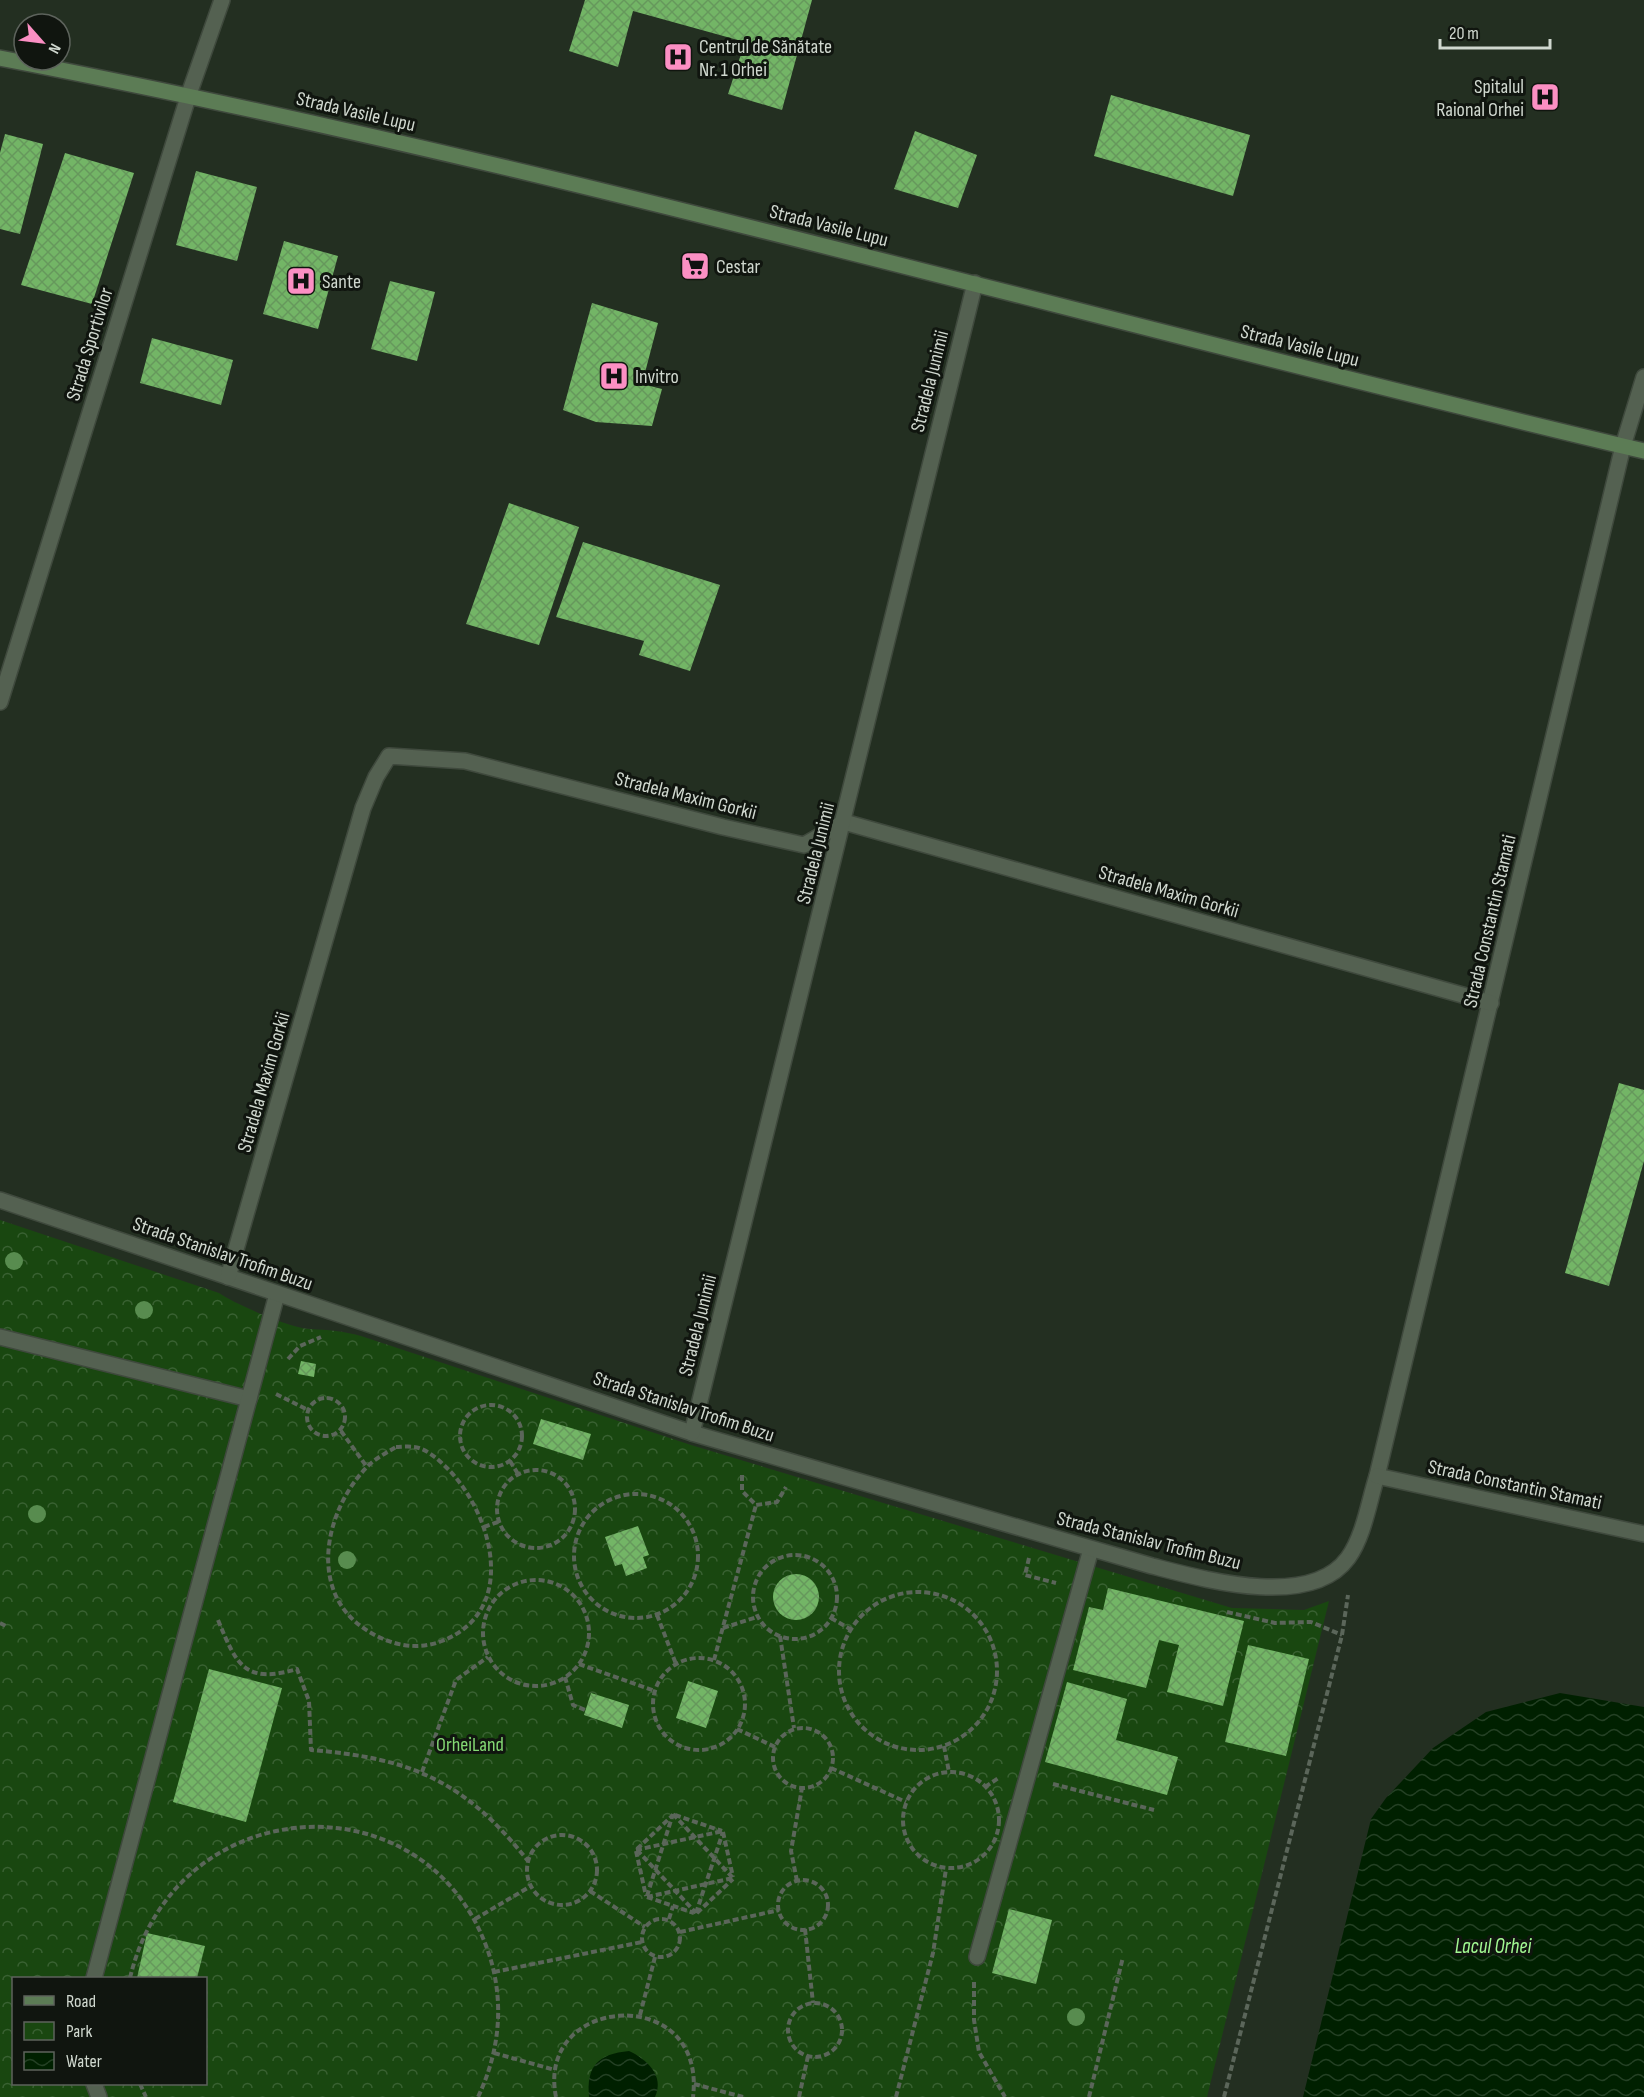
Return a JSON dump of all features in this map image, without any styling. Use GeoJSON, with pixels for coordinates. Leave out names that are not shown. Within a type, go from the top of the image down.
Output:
{"type":"FeatureCollection","features":[{"type":"Feature","properties":{"kind":"main road","name":"Strada Vasile Lupu"},"geometry":{"type":"LineString","coordinates":[[0,58],[189,94],[597,188],[975,283],[1276,362],[1644,452]]}},
{"type":"Feature","properties":{"kind":"street","name":"Strada Sportivilor"},"geometry":{"type":"LineString","coordinates":[[0,702],[189,94],[222,0]]}},
{"type":"Feature","properties":{"kind":"street","name":"Stradela Junimii"},"geometry":{"type":"LineString","coordinates":[[692,1433],[975,283]]}},
{"type":"Feature","properties":{"kind":"street","name":"Strada Constantin Stamati"},"geometry":{"type":"LineString","coordinates":[[1354,1547],[1377,1476],[1623,446],[1644,377]]}},
{"type":"Feature","properties":{"kind":"street","name":"Stradela Maxim Gorkii"},"geometry":{"type":"LineString","coordinates":[[228,1277],[363,808],[376,777],[389,756],[465,761],[723,827],[804,845],[844,822],[1491,1004]]}},
{"type":"Feature","properties":{"kind":"street","name":"Strada Stanislav Trofim Buzu"},"geometry":{"type":"LineString","coordinates":[[0,1200],[692,1433],[1091,1549],[1226,1585],[1280,1586],[1326,1576],[1347,1560],[1354,1547]]}},
{"type":"Feature","properties":{"kind":"street"},"geometry":{"type":"LineString","coordinates":[[94,1977],[277,1294]]}},
{"type":"Feature","properties":{"kind":"street"},"geometry":{"type":"LineString","coordinates":[[0,1337],[249,1399]]}},
{"type":"Feature","properties":{"kind":"street","name":"Strada Constantin Stamati"},"geometry":{"type":"LineString","coordinates":[[1377,1476],[1644,1534]]}},
{"type":"Feature","properties":{"kind":"street"},"geometry":{"type":"LineString","coordinates":[[977,1957],[1091,1549]]}},
{"type":"Feature","properties":{"kind":"path"},"geometry":{"type":"LineString","coordinates":[[325,1398],[340,1403],[346,1417],[340,1431],[327,1437],[313,1432],[306,1418],[312,1404],[325,1398]]}},
{"type":"Feature","properties":{"kind":"path"},"geometry":{"type":"LineString","coordinates":[[482,1406],[504,1407],[519,1422],[522,1443],[510,1461],[490,1467],[470,1459],[460,1440],[465,1419],[473,1411],[482,1406]]}},
{"type":"Feature","properties":{"kind":"path"},"geometry":{"type":"LineString","coordinates":[[340,1431],[367,1467]]}},
{"type":"Feature","properties":{"kind":"path"},"geometry":{"type":"LineString","coordinates":[[396,1447],[416,1447],[437,1459],[457,1479],[484,1527],[490,1545],[492,1569],[482,1606],[457,1635],[435,1644],[414,1646],[381,1639],[349,1615],[338,1600],[327,1564],[329,1533],[340,1504],[367,1467],[396,1447]]}},
{"type":"Feature","properties":{"kind":"path"},"geometry":{"type":"LineString","coordinates":[[510,1461],[518,1474]]}},
{"type":"Feature","properties":{"kind":"path"},"geometry":{"type":"LineString","coordinates":[[539,1470],[559,1477],[566,1484],[575,1503],[572,1524],[557,1542],[535,1548],[512,1541],[498,1522],[498,1500],[502,1489],[518,1474],[539,1470]]}},
{"type":"Feature","properties":{"kind":"path"},"geometry":{"type":"LineString","coordinates":[[743,1471],[742,1491],[756,1505],[764,1506],[777,1502],[787,1485]]}},
{"type":"Feature","properties":{"kind":"path"},"geometry":{"type":"LineString","coordinates":[[636,1494],[654,1496],[669,1503],[682,1514],[692,1529],[697,1546],[698,1563],[684,1594],[672,1606],[657,1614],[642,1618],[611,1613],[597,1605],[586,1593],[578,1578],[574,1561],[575,1544],[581,1528],[590,1514],[604,1503],[620,1496],[636,1494]]}},
{"type":"Feature","properties":{"kind":"path"},"geometry":{"type":"LineString","coordinates":[[714,1660],[756,1505]]}},
{"type":"Feature","properties":{"kind":"path"},"geometry":{"type":"LineString","coordinates":[[484,1527],[498,1522]]}},
{"type":"Feature","properties":{"kind":"path"},"geometry":{"type":"LineString","coordinates":[[572,1524],[581,1528]]}},
{"type":"Feature","properties":{"kind":"path"},"geometry":{"type":"LineString","coordinates":[[796,1555],[810,1558],[822,1565],[831,1576],[836,1598],[831,1618],[822,1629],[809,1637],[794,1639],[780,1636],[767,1629],[757,1617],[753,1603],[753,1588],[759,1575],[768,1564],[782,1557],[796,1555]]}},
{"type":"Feature","properties":{"kind":"path"},"geometry":{"type":"LineString","coordinates":[[540,1580],[560,1586],[576,1599],[585,1614],[589,1631],[586,1648],[579,1664],[566,1677],[549,1685],[522,1684],[499,1672],[488,1657],[483,1642],[488,1610],[501,1593],[519,1583],[540,1580]]}},
{"type":"Feature","properties":{"kind":"path"},"geometry":{"type":"LineString","coordinates":[[924,1591],[946,1596],[965,1606],[980,1621],[992,1640],[997,1660],[997,1682],[991,1703],[980,1722],[963,1736],[944,1746],[923,1751],[901,1749],[881,1741],[863,1729],[850,1712],[841,1692],[838,1670],[842,1649],[850,1629],[864,1612],[882,1600],[902,1592],[924,1591]]}},
{"type":"Feature","properties":{"kind":"path"},"geometry":{"type":"LineString","coordinates":[[576,1599],[586,1593]]}},
{"type":"Feature","properties":{"kind":"path"},"geometry":{"type":"LineString","coordinates":[[1224,2097],[1342,1635],[1348,1593]]}},
{"type":"Feature","properties":{"kind":"path"},"geometry":{"type":"LineString","coordinates":[[482,1606],[488,1610]]}},
{"type":"Feature","properties":{"kind":"path"},"geometry":{"type":"LineString","coordinates":[[657,1614],[676,1664]]}},
{"type":"Feature","properties":{"kind":"path"},"geometry":{"type":"LineString","coordinates":[[216,1617],[234,1655],[248,1670],[267,1676],[297,1669],[309,1701],[311,1750],[373,1756],[423,1773],[458,1792],[484,1813],[528,1861]]}},
{"type":"Feature","properties":{"kind":"path"},"geometry":{"type":"LineString","coordinates":[[723,1628],[757,1617]]}},
{"type":"Feature","properties":{"kind":"path"},"geometry":{"type":"LineString","coordinates":[[831,1618],[850,1629]]}},
{"type":"Feature","properties":{"kind":"path"},"geometry":{"type":"LineString","coordinates":[[0,1623],[6,1626]]}},
{"type":"Feature","properties":{"kind":"path"},"geometry":{"type":"LineString","coordinates":[[780,1636],[794,1728]]}},
{"type":"Feature","properties":{"kind":"path"},"geometry":{"type":"LineString","coordinates":[[423,1773],[456,1680],[488,1657]]}},
{"type":"Feature","properties":{"kind":"path"},"geometry":{"type":"LineString","coordinates":[[701,1658],[714,1660],[724,1666],[740,1683],[745,1707],[737,1729],[720,1745],[708,1749],[697,1750],[674,1743],[658,1725],[653,1702],[659,1680],[676,1664],[701,1658]]}},
{"type":"Feature","properties":{"kind":"path"},"geometry":{"type":"LineString","coordinates":[[579,1664],[655,1691]]}},
{"type":"Feature","properties":{"kind":"path"},"geometry":{"type":"LineString","coordinates":[[566,1677],[573,1705],[585,1710]]}},
{"type":"Feature","properties":{"kind":"path"},"geometry":{"type":"LineString","coordinates":[[794,1728],[813,1729],[828,1740],[832,1749],[831,1767],[820,1782],[802,1788],[793,1786],[778,1775],[773,1756],[779,1739],[794,1728]]}},
{"type":"Feature","properties":{"kind":"path"},"geometry":{"type":"LineString","coordinates":[[737,1729],[775,1747]]}},
{"type":"Feature","properties":{"kind":"path"},"geometry":{"type":"LineString","coordinates":[[944,1746],[949,1772]]}},
{"type":"Feature","properties":{"kind":"path"},"geometry":{"type":"LineString","coordinates":[[831,1767],[906,1802]]}},
{"type":"Feature","properties":{"kind":"path"},"geometry":{"type":"LineString","coordinates":[[949,1772],[975,1778],[985,1787],[998,1809],[999,1822],[991,1847],[971,1864],[946,1869],[922,1860],[910,1845],[903,1827],[906,1802],[923,1781],[936,1774],[949,1772]]}},
{"type":"Feature","properties":{"kind":"path"},"geometry":{"type":"LineString","coordinates":[[985,1787],[1006,1773],[1154,1810]]}},
{"type":"Feature","properties":{"kind":"path"},"geometry":{"type":"LineString","coordinates":[[797,1881],[791,1851],[802,1788]]}},
{"type":"Feature","properties":{"kind":"path"},"geometry":{"type":"LineString","coordinates":[[674,1814],[723,1831]]}},
{"type":"Feature","properties":{"kind":"path"},"geometry":{"type":"LineString","coordinates":[[636,1850],[674,1814]]}},
{"type":"Feature","properties":{"kind":"path"},"geometry":{"type":"LineString","coordinates":[[674,1814],[733,1878]]}},
{"type":"Feature","properties":{"kind":"path"},"geometry":{"type":"LineString","coordinates":[[646,1897],[674,1814]]}},
{"type":"Feature","properties":{"kind":"path"},"geometry":{"type":"LineString","coordinates":[[130,1977],[147,1928],[163,1901],[183,1878],[208,1859],[235,1844],[264,1833],[294,1827],[324,1827],[355,1831],[384,1840],[412,1855],[436,1873],[475,1919],[494,1972],[499,2010],[494,2054],[480,2096]]}},
{"type":"Feature","properties":{"kind":"path"},"geometry":{"type":"LineString","coordinates":[[636,1850],[723,1831]]}},
{"type":"Feature","properties":{"kind":"path"},"geometry":{"type":"LineString","coordinates":[[723,1831],[733,1878]]}},
{"type":"Feature","properties":{"kind":"path"},"geometry":{"type":"LineString","coordinates":[[696,1913],[723,1831]]}},
{"type":"Feature","properties":{"kind":"path"},"geometry":{"type":"LineString","coordinates":[[571,1836],[590,1849],[597,1869],[590,1891],[573,1903],[563,1905],[543,1899],[531,1886],[527,1872],[528,1861],[533,1851],[550,1837],[571,1836]]}},
{"type":"Feature","properties":{"kind":"path"},"geometry":{"type":"LineString","coordinates":[[636,1850],[646,1897]]}},
{"type":"Feature","properties":{"kind":"path"},"geometry":{"type":"LineString","coordinates":[[636,1850],[696,1913]]}},
{"type":"Feature","properties":{"kind":"path"},"geometry":{"type":"LineString","coordinates":[[896,2097],[933,1953],[946,1869]]}},
{"type":"Feature","properties":{"kind":"path"},"geometry":{"type":"LineString","coordinates":[[646,1897],[733,1878]]}},
{"type":"Feature","properties":{"kind":"path"},"geometry":{"type":"LineString","coordinates":[[696,1913],[733,1878]]}},
{"type":"Feature","properties":{"kind":"path"},"geometry":{"type":"LineString","coordinates":[[797,1881],[812,1882],[820,1887],[827,1904],[822,1921],[805,1929],[788,1925],[779,1910],[781,1893],[786,1886],[797,1881]]}},
{"type":"Feature","properties":{"kind":"path"},"geometry":{"type":"LineString","coordinates":[[475,1919],[531,1886]]}},
{"type":"Feature","properties":{"kind":"path"},"geometry":{"type":"LineString","coordinates":[[590,1891],[645,1927]]}},
{"type":"Feature","properties":{"kind":"path"},"geometry":{"type":"LineString","coordinates":[[646,1897],[696,1913]]}},
{"type":"Feature","properties":{"kind":"path"},"geometry":{"type":"LineString","coordinates":[[669,1920],[673,1906]]}},
{"type":"Feature","properties":{"kind":"path"},"geometry":{"type":"LineString","coordinates":[[681,1932],[779,1910]]}},
{"type":"Feature","properties":{"kind":"path"},"geometry":{"type":"LineString","coordinates":[[660,1918],[669,1920],[681,1932],[678,1949],[664,1958],[655,1957],[645,1949],[642,1942],[645,1927],[660,1918]]}},
{"type":"Feature","properties":{"kind":"path"},"geometry":{"type":"LineString","coordinates":[[805,1929],[813,2003]]}},
{"type":"Feature","properties":{"kind":"path"},"geometry":{"type":"LineString","coordinates":[[494,1972],[642,1942]]}},
{"type":"Feature","properties":{"kind":"path"},"geometry":{"type":"LineString","coordinates":[[640,2015],[655,1957]]}},
{"type":"Feature","properties":{"kind":"path"},"geometry":{"type":"LineString","coordinates":[[977,1957],[972,1998],[979,2052],[1005,2097]]}},
{"type":"Feature","properties":{"kind":"path"},"geometry":{"type":"LineString","coordinates":[[1089,2097],[1123,1957]]}},
{"type":"Feature","properties":{"kind":"path"},"geometry":{"type":"LineString","coordinates":[[813,2003],[830,2008],[836,2013],[842,2030],[836,2046],[830,2053],[821,2056],[808,2056],[791,2043],[788,2026],[796,2010],[813,2003]]}},
{"type":"Feature","properties":{"kind":"path"},"geometry":{"type":"LineString","coordinates":[[556,2097],[555,2070],[561,2052],[572,2037],[586,2025],[603,2017],[621,2013],[640,2015],[658,2022],[673,2033],[685,2048],[692,2066],[693,2097]]}},
{"type":"Feature","properties":{"kind":"path"},"geometry":{"type":"LineString","coordinates":[[494,2054],[555,2070]]}},
{"type":"Feature","properties":{"kind":"path"},"geometry":{"type":"LineString","coordinates":[[799,2097],[808,2056]]}},
{"type":"Feature","properties":{"kind":"path"},"geometry":{"type":"LineString","coordinates":[[694,2084],[743,2097]]}},
{"type":"Feature","properties":{"kind":"green space","name":"OrheiLand"},"geometry":{"type":"Polygon","coordinates":[[[0,1220],[219,1293],[250,1309],[290,1325],[361,1336],[691,1445],[1232,1608],[1304,1610],[1329,1601],[1207,2097],[0,2097],[0,1220]]]}},
{"type":"Feature","properties":{"kind":"water","name":"Lacul Orhei"},"geometry":{"type":"Polygon","coordinates":[[[1560,1693],[1644,1707],[1644,2097],[1303,2097],[1371,1819],[1386,1798],[1433,1748],[1486,1712],[1560,1693]]]}},
{"type":"Feature","properties":{"kind":"water"},"geometry":{"type":"Polygon","coordinates":[[[629,2051],[642,2058],[656,2075],[658,2082],[655,2097],[589,2097],[590,2077],[596,2064],[609,2055],[629,2051]]]}},
{"type":"Feature","properties":{"kind":"building"},"geometry":{"type":"Polygon","coordinates":[[[585,0],[812,0],[782,110],[728,94],[745,42],[633,11],[618,67],[569,51],[585,0]]]}},
{"type":"Feature","properties":{"kind":"building"},"geometry":{"type":"Polygon","coordinates":[[[1111,95],[1250,135],[1233,196],[1094,156],[1111,95]]]}},
{"type":"Feature","properties":{"kind":"building"},"geometry":{"type":"Polygon","coordinates":[[[915,131],[977,155],[958,208],[894,189],[915,131]]]}},
{"type":"Feature","properties":{"kind":"building"},"geometry":{"type":"Polygon","coordinates":[[[5,134],[43,144],[20,234],[0,229],[0,153],[5,134]]]}},
{"type":"Feature","properties":{"kind":"building"},"geometry":{"type":"Polygon","coordinates":[[[65,153],[134,173],[92,304],[21,285],[65,153]]]}},
{"type":"Feature","properties":{"kind":"building"},"geometry":{"type":"Polygon","coordinates":[[[196,171],[257,187],[237,261],[176,245],[196,171]]]}},
{"type":"Feature","properties":{"kind":"building"},"geometry":{"type":"Polygon","coordinates":[[[284,241],[338,256],[318,329],[263,314],[284,241]]]}},
{"type":"Feature","properties":{"kind":"building"},"geometry":{"type":"Polygon","coordinates":[[[390,281],[435,292],[417,361],[371,349],[390,281]]]}},
{"type":"Feature","properties":{"kind":"building"},"geometry":{"type":"Polygon","coordinates":[[[592,303],[658,323],[642,384],[662,389],[652,426],[596,422],[563,410],[592,303]]]}},
{"type":"Feature","properties":{"kind":"building"},"geometry":{"type":"Polygon","coordinates":[[[152,338],[233,360],[221,405],[140,383],[152,338]]]}},
{"type":"Feature","properties":{"kind":"building"},"geometry":{"type":"Polygon","coordinates":[[[509,503],[579,527],[539,645],[466,624],[509,503]]]}},
{"type":"Feature","properties":{"kind":"building"},"geometry":{"type":"Polygon","coordinates":[[[583,542],[720,585],[690,671],[639,655],[644,641],[556,617],[583,542]]]}},
{"type":"Feature","properties":{"kind":"building"},"geometry":{"type":"Polygon","coordinates":[[[1619,1083],[1644,1090],[1644,1161],[1609,1286],[1565,1273],[1619,1083]]]}},
{"type":"Feature","properties":{"kind":"building"},"geometry":{"type":"Polygon","coordinates":[[[301,1361],[316,1364],[314,1377],[298,1374],[301,1361]]]}},
{"type":"Feature","properties":{"kind":"building"},"geometry":{"type":"Polygon","coordinates":[[[541,1419],[591,1434],[583,1460],[533,1444],[541,1419]]]}},
{"type":"Feature","properties":{"kind":"building"},"geometry":{"type":"Polygon","coordinates":[[[638,1526],[649,1555],[643,1557],[647,1568],[626,1576],[622,1564],[615,1566],[605,1537],[638,1526]]]}},
{"type":"Feature","properties":{"kind":"building"},"geometry":{"type":"Polygon","coordinates":[[[796,1574],[805,1575],[812,1581],[818,1588],[818,1606],[812,1613],[805,1619],[796,1620],[787,1619],[780,1613],[774,1606],[773,1597],[774,1588],[780,1581],[787,1575],[796,1574]]]}},
{"type":"Feature","properties":{"kind":"building"},"geometry":{"type":"Polygon","coordinates":[[[1108,1588],[1244,1621],[1223,1706],[1167,1692],[1179,1645],[1159,1640],[1146,1688],[1073,1670],[1089,1607],[1103,1610],[1108,1588]]]}},
{"type":"Feature","properties":{"kind":"building"},"geometry":{"type":"Polygon","coordinates":[[[1248,1645],[1309,1659],[1286,1756],[1225,1742],[1248,1645]]]}},
{"type":"Feature","properties":{"kind":"building"},"geometry":{"type":"Polygon","coordinates":[[[209,1669],[282,1688],[246,1822],[173,1802],[209,1669]]]}},
{"type":"Feature","properties":{"kind":"building"},"geometry":{"type":"Polygon","coordinates":[[[688,1681],[718,1691],[706,1728],[676,1718],[688,1681]]]}},
{"type":"Feature","properties":{"kind":"building"},"geometry":{"type":"Polygon","coordinates":[[[1067,1682],[1127,1699],[1116,1740],[1178,1757],[1167,1795],[1045,1762],[1067,1682]]]}},
{"type":"Feature","properties":{"kind":"building"},"geometry":{"type":"Polygon","coordinates":[[[591,1693],[629,1705],[622,1728],[584,1715],[591,1693]]]}},
{"type":"Feature","properties":{"kind":"building"},"geometry":{"type":"Polygon","coordinates":[[[1009,1909],[1052,1920],[1036,1984],[992,1973],[1009,1909]]]}},
{"type":"Feature","properties":{"kind":"building"},"geometry":{"type":"Polygon","coordinates":[[[147,1933],[205,1946],[197,1977],[137,1977],[147,1933]]]}},
{"type":"Feature","properties":{"kind":"place","name":"Centrul de Sănătate Nr. 1 Orhei"},"geometry":{"type":"Point","coordinates":[678,57]}},
{"type":"Feature","properties":{"kind":"place","name":"Spitalul Raional Orhei"},"geometry":{"type":"Point","coordinates":[1545,97]}},
{"type":"Feature","properties":{"kind":"place","name":"Cestar"},"geometry":{"type":"Point","coordinates":[695,266]}},
{"type":"Feature","properties":{"kind":"place","name":"Sante"},"geometry":{"type":"Point","coordinates":[301,281]}},
{"type":"Feature","properties":{"kind":"place","name":"Invitro"},"geometry":{"type":"Point","coordinates":[614,376]}}]}
